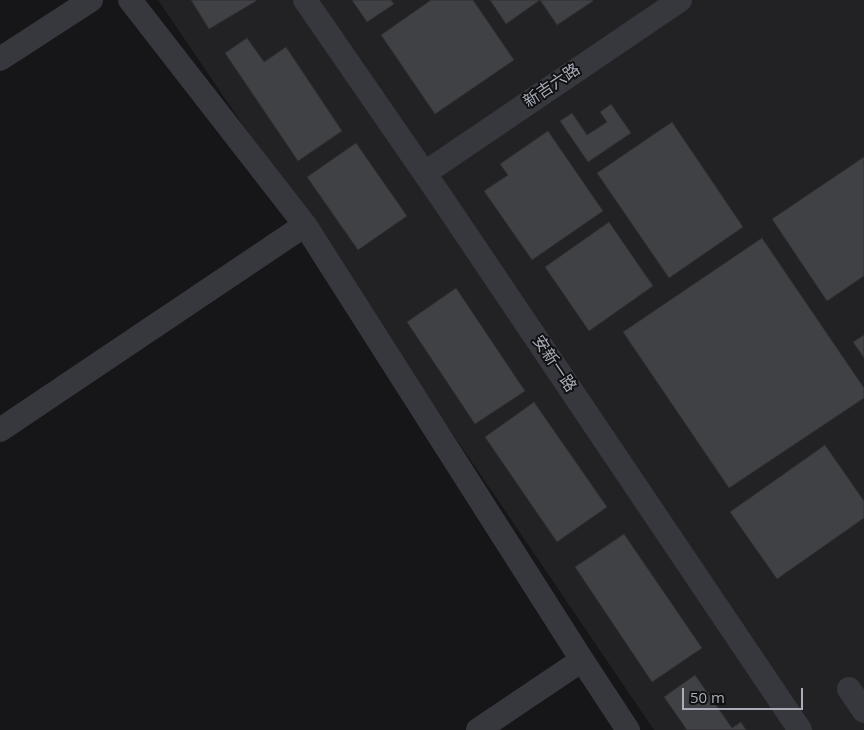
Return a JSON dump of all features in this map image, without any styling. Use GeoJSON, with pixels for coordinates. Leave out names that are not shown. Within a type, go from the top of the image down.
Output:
{"type":"FeatureCollection","features":[{"type":"Feature","properties":{"kind":"street"},"geometry":{"type":"LineString","coordinates":[[0,59],[91,0]]}},
{"type":"Feature","properties":{"kind":"street"},"geometry":{"type":"LineString","coordinates":[[130,0],[305,225],[628,730]]}},
{"type":"Feature","properties":{"kind":"street","name":"安新一路"},"geometry":{"type":"LineString","coordinates":[[305,0],[425,173],[800,730]]}},
{"type":"Feature","properties":{"kind":"street","name":"新吉六路"},"geometry":{"type":"LineString","coordinates":[[425,173],[680,0]]}},
{"type":"Feature","properties":{"kind":"street"},"geometry":{"type":"LineString","coordinates":[[0,430],[305,225]]}},
{"type":"Feature","properties":{"kind":"street"},"geometry":{"type":"LineString","coordinates":[[478,730],[582,660]]}},
{"type":"Feature","properties":{"kind":"street"},"geometry":{"type":"LineString","coordinates":[[849,689],[864,711]]}},
{"type":"Feature","properties":{"kind":"shaded area"},"geometry":{"type":"Polygon","coordinates":[[[158,0],[864,0],[864,730],[654,730],[158,0]]]}},
{"type":"Feature","properties":{"kind":"building"},"geometry":{"type":"Polygon","coordinates":[[[191,0],[256,0],[256,1],[209,29],[191,0]]]}},
{"type":"Feature","properties":{"kind":"building"},"geometry":{"type":"Polygon","coordinates":[[[352,0],[391,0],[394,4],[367,22],[352,0]]]}},
{"type":"Feature","properties":{"kind":"building"},"geometry":{"type":"Polygon","coordinates":[[[431,0],[473,0],[514,60],[435,114],[381,35],[431,0]]]}},
{"type":"Feature","properties":{"kind":"building"},"geometry":{"type":"Polygon","coordinates":[[[490,0],[540,0],[506,24],[490,0]]]}},
{"type":"Feature","properties":{"kind":"building"},"geometry":{"type":"Polygon","coordinates":[[[540,0],[592,0],[593,1],[557,25],[540,0]]]}},
{"type":"Feature","properties":{"kind":"building"},"geometry":{"type":"Polygon","coordinates":[[[247,38],[264,62],[286,47],[342,131],[298,161],[225,53],[247,38]]]}},
{"type":"Feature","properties":{"kind":"building"},"geometry":{"type":"Polygon","coordinates":[[[611,104],[631,133],[588,162],[560,121],[572,113],[587,135],[607,122],[600,112],[611,104]]]}},
{"type":"Feature","properties":{"kind":"building"},"geometry":{"type":"Polygon","coordinates":[[[672,122],[743,227],[669,278],[597,173],[672,122]]]}},
{"type":"Feature","properties":{"kind":"building"},"geometry":{"type":"Polygon","coordinates":[[[548,131],[603,211],[532,260],[484,191],[508,175],[500,164],[548,131]]]}},
{"type":"Feature","properties":{"kind":"building"},"geometry":{"type":"Polygon","coordinates":[[[356,143],[407,216],[358,250],[307,177],[356,143]]]}},
{"type":"Feature","properties":{"kind":"building"},"geometry":{"type":"Polygon","coordinates":[[[864,157],[864,276],[827,301],[772,219],[864,157]]]}},
{"type":"Feature","properties":{"kind":"building"},"geometry":{"type":"Polygon","coordinates":[[[609,222],[653,286],[589,331],[545,267],[609,222]]]}},
{"type":"Feature","properties":{"kind":"building"},"geometry":{"type":"Polygon","coordinates":[[[762,238],[864,388],[864,398],[729,488],[623,332],[762,238]]]}},
{"type":"Feature","properties":{"kind":"building"},"geometry":{"type":"Polygon","coordinates":[[[456,288],[525,391],[475,424],[407,322],[456,288]]]}},
{"type":"Feature","properties":{"kind":"building"},"geometry":{"type":"Polygon","coordinates":[[[864,335],[864,358],[853,342],[864,335]]]}},
{"type":"Feature","properties":{"kind":"building"},"geometry":{"type":"Polygon","coordinates":[[[534,402],[607,507],[557,542],[485,437],[534,402]]]}},
{"type":"Feature","properties":{"kind":"building"},"geometry":{"type":"Polygon","coordinates":[[[825,445],[864,501],[864,518],[777,579],[730,512],[825,445]]]}},
{"type":"Feature","properties":{"kind":"building"},"geometry":{"type":"Polygon","coordinates":[[[624,534],[702,648],[652,682],[575,567],[624,534]]]}},
{"type":"Feature","properties":{"kind":"building"},"geometry":{"type":"Polygon","coordinates":[[[695,675],[732,728],[741,722],[746,730],[687,730],[664,697],[695,675]]]}}]}
